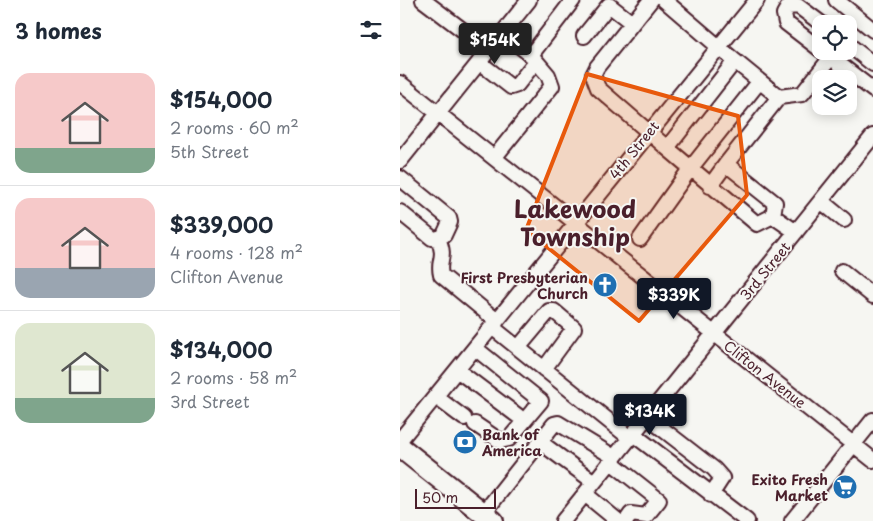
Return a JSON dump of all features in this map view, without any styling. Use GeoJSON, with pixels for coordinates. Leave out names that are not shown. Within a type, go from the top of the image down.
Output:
{"type":"FeatureCollection","features":[{"type":"Feature","properties":{"kind":"highway"},"geometry":{"type":"LineString","coordinates":[[400,447],[488,517]]}},
{"type":"Feature","properties":{"kind":"street"},"geometry":{"type":"LineString","coordinates":[[423,0],[489,50]]}},
{"type":"Feature","properties":{"kind":"street"},"geometry":{"type":"LineString","coordinates":[[400,161],[529,0]]}},
{"type":"Feature","properties":{"kind":"street"},"geometry":{"type":"LineString","coordinates":[[479,62],[511,88],[517,85],[573,0]]}},
{"type":"Feature","properties":{"kind":"street"},"geometry":{"type":"LineString","coordinates":[[651,0],[592,75],[598,88],[690,169],[757,224],[773,216]]}},
{"type":"Feature","properties":{"kind":"street"},"geometry":{"type":"LineString","coordinates":[[664,0],[779,98]]}},
{"type":"Feature","properties":{"kind":"street","name":"4th Street"},"geometry":{"type":"LineString","coordinates":[[400,440],[756,0]]}},
{"type":"Feature","properties":{"kind":"street"},"geometry":{"type":"LineString","coordinates":[[836,0],[873,30]]}},
{"type":"Feature","properties":{"kind":"street"},"geometry":{"type":"LineString","coordinates":[[584,36],[611,2],[632,23]]}},
{"type":"Feature","properties":{"kind":"street"},"geometry":{"type":"LineString","coordinates":[[812,16],[798,6],[788,7],[784,14],[786,22],[812,41]]}},
{"type":"Feature","properties":{"kind":"street"},"geometry":{"type":"LineString","coordinates":[[494,158],[552,86],[548,74],[534,58],[502,33]]}},
{"type":"Feature","properties":{"kind":"street"},"geometry":{"type":"LineString","coordinates":[[857,51],[873,64]]}},
{"type":"Feature","properties":{"kind":"street"},"geometry":{"type":"LineString","coordinates":[[710,186],[779,98],[802,94],[824,60]]}},
{"type":"Feature","properties":{"kind":"street"},"geometry":{"type":"LineString","coordinates":[[837,60],[873,90]]}},
{"type":"Feature","properties":{"kind":"street"},"geometry":{"type":"LineString","coordinates":[[667,148],[735,61]]}},
{"type":"Feature","properties":{"kind":"street"},"geometry":{"type":"LineString","coordinates":[[640,239],[690,169],[759,82]]}},
{"type":"Feature","properties":{"kind":"street","name":"Clifton Avenue"},"geometry":{"type":"LineString","coordinates":[[400,83],[873,460]]}},
{"type":"Feature","properties":{"kind":"street","name":"3rd Street"},"geometry":{"type":"LineString","coordinates":[[571,518],[594,482],[873,136]]}},
{"type":"Feature","properties":{"kind":"street"},"geometry":{"type":"LineString","coordinates":[[726,164],[775,203],[773,216]]}},
{"type":"Feature","properties":{"kind":"street"},"geometry":{"type":"LineString","coordinates":[[400,178],[449,218],[448,228],[438,239]]}},
{"type":"Feature","properties":{"kind":"street"},"geometry":{"type":"LineString","coordinates":[[821,201],[844,220]]}},
{"type":"Feature","properties":{"kind":"street"},"geometry":{"type":"LineString","coordinates":[[400,212],[432,238],[438,239]]}},
{"type":"Feature","properties":{"kind":"street"},"geometry":{"type":"LineString","coordinates":[[773,216],[796,232]]}},
{"type":"Feature","properties":{"kind":"street"},"geometry":{"type":"LineString","coordinates":[[438,239],[443,254],[439,269],[441,275],[518,348],[631,436],[747,521]]}},
{"type":"Feature","properties":{"kind":"street"},"geometry":{"type":"LineString","coordinates":[[842,271],[873,296]]}},
{"type":"Feature","properties":{"kind":"street"},"geometry":{"type":"LineString","coordinates":[[518,348],[549,311],[554,311],[574,328],[544,369]]}},
{"type":"Feature","properties":{"kind":"street"},"geometry":{"type":"LineString","coordinates":[[436,397],[500,440],[509,439],[540,401],[475,348]]}},
{"type":"Feature","properties":{"kind":"street"},"geometry":{"type":"LineString","coordinates":[[457,370],[518,416]]}},
{"type":"Feature","properties":{"kind":"street"},"geometry":{"type":"LineString","coordinates":[[647,417],[714,469],[722,478],[711,495]]}},
{"type":"Feature","properties":{"kind":"street"},"geometry":{"type":"LineString","coordinates":[[792,521],[873,420]]}},
{"type":"Feature","properties":{"kind":"street"},"geometry":{"type":"LineString","coordinates":[[488,517],[539,443],[554,424],[558,422],[613,460],[659,500],[646,516],[631,514],[626,521]]}},
{"type":"Feature","properties":{"kind":"street"},"geometry":{"type":"LineString","coordinates":[[539,443],[548,446],[594,482]]}},
{"type":"Feature","properties":{"kind":"street"},"geometry":{"type":"LineString","coordinates":[[585,494],[618,521]]}},
{"type":"Feature","properties":{"kind":"highlighted area"},"geometry":{"type":"Polygon","coordinates":[[[587,74],[738,116],[747,195],[639,321],[526,230],[587,74]]]}},
{"type":"Feature","properties":{"kind":"place","name":"First Presbyterian Church"},"geometry":{"type":"Point","coordinates":[605,285]}},
{"type":"Feature","properties":{"kind":"place","name":"Bank of America"},"geometry":{"type":"Point","coordinates":[465,442]}},
{"type":"Feature","properties":{"kind":"place","name":"Exito Fresh Market"},"geometry":{"type":"Point","coordinates":[845,487]}},
{"type":"Feature","properties":{"kind":"district","name":"Lakewood Township"},"geometry":{"type":"Point","coordinates":[575,222]}}]}
